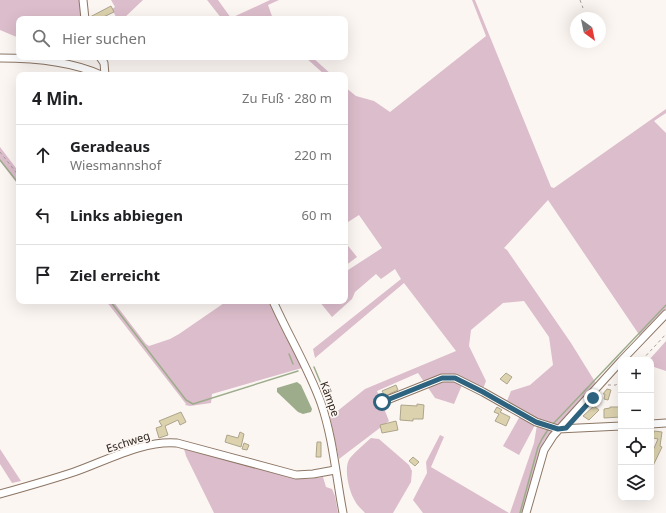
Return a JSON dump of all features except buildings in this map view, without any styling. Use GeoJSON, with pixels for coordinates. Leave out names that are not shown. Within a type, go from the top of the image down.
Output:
{"type":"FeatureCollection","features":[{"type":"Feature","properties":{"kind":"street"},"geometry":{"type":"LineString","coordinates":[[83,0],[85,16]]}},
{"type":"Feature","properties":{"kind":"street"},"geometry":{"type":"LineString","coordinates":[[0,58],[16,59]]}},
{"type":"Feature","properties":{"kind":"street"},"geometry":{"type":"LineString","coordinates":[[31,60],[80,67],[93,72]]}},
{"type":"Feature","properties":{"kind":"street"},"geometry":{"type":"LineString","coordinates":[[102,60],[104,63],[105,72]]}},
{"type":"Feature","properties":{"kind":"street","name":"Kämpe"},"geometry":{"type":"LineString","coordinates":[[274,304],[305,366],[328,426],[343,513]]}},
{"type":"Feature","properties":{"kind":"street"},"geometry":{"type":"LineString","coordinates":[[626,357],[666,314]]}},
{"type":"Feature","properties":{"kind":"street"},"geometry":{"type":"LineString","coordinates":[[526,513],[544,450],[558,429],[618,365]]}},
{"type":"Feature","properties":{"kind":"street"},"geometry":{"type":"LineString","coordinates":[[382,402],[442,378],[455,378],[536,422],[558,429],[618,426]]}},
{"type":"Feature","properties":{"kind":"street"},"geometry":{"type":"LineString","coordinates":[[654,424],[666,423]]}},
{"type":"Feature","properties":{"kind":"street","name":"Eschweg"},"geometry":{"type":"LineString","coordinates":[[0,494],[73,472],[146,446],[166,442],[177,443],[296,475],[335,470]]}},
{"type":"Feature","properties":{"kind":"path"},"geometry":{"type":"LineString","coordinates":[[580,0],[583,8]]}},
{"type":"Feature","properties":{"kind":"path"},"geometry":{"type":"LineString","coordinates":[[0,152],[16,172]]}},
{"type":"Feature","properties":{"kind":"path"},"geometry":{"type":"LineString","coordinates":[[645,357],[666,334]]}},
{"type":"Feature","properties":{"kind":"path"},"geometry":{"type":"LineString","coordinates":[[607,385],[616,385],[618,383]]}},
{"type":"Feature","properties":{"kind":"shaded area"},"geometry":{"type":"Polygon","coordinates":[[[0,0],[81,0],[81,16],[16,16],[16,37],[0,30],[0,0]]]}},
{"type":"Feature","properties":{"kind":"shaded area"},"geometry":{"type":"Polygon","coordinates":[[[111,0],[143,0],[126,16],[116,16],[112,9],[115,7],[111,0]]]}},
{"type":"Feature","properties":{"kind":"shaded area"},"geometry":{"type":"Polygon","coordinates":[[[207,0],[218,0],[230,16],[220,16],[207,0]]]}},
{"type":"Feature","properties":{"kind":"shaded area"},"geometry":{"type":"Polygon","coordinates":[[[270,0],[279,0],[268,5],[272,16],[235,16],[270,0]]]}},
{"type":"Feature","properties":{"kind":"shaded area"},"geometry":{"type":"Polygon","coordinates":[[[472,0],[475,0],[551,187],[554,188],[666,109],[666,113],[654,121],[666,133],[666,309],[640,336],[548,200],[504,248],[507,250],[571,343],[597,385],[552,435],[544,441],[523,513],[510,513],[534,443],[537,425],[507,401],[511,391],[530,385],[553,365],[549,337],[524,301],[503,303],[471,330],[469,346],[486,381],[483,389],[462,385],[454,404],[435,398],[418,373],[377,391],[389,421],[339,459],[330,417],[365,389],[456,351],[404,283],[315,358],[313,349],[401,279],[395,269],[381,279],[376,274],[355,292],[352,299],[348,303],[348,270],[382,248],[359,215],[348,222],[348,89],[356,96],[374,101],[390,112],[486,36],[472,0]]]}},
{"type":"Feature","properties":{"kind":"shaded area"},"geometry":{"type":"Polygon","coordinates":[[[308,60],[315,60],[329,72],[322,72],[308,60]]]}},
{"type":"Feature","properties":{"kind":"shaded area"},"geometry":{"type":"Polygon","coordinates":[[[0,147],[16,168],[16,182],[0,161],[0,147]]]}},
{"type":"Feature","properties":{"kind":"shaded area"},"geometry":{"type":"Polygon","coordinates":[[[348,246],[357,257],[348,264],[348,246]]]}},
{"type":"Feature","properties":{"kind":"shaded area"},"geometry":{"type":"Polygon","coordinates":[[[108,304],[115,304],[149,346],[170,339],[179,334],[223,304],[270,304],[302,368],[212,394],[211,403],[190,406],[185,405],[186,404],[108,304]]]}},
{"type":"Feature","properties":{"kind":"shaded area"},"geometry":{"type":"Polygon","coordinates":[[[321,304],[346,304],[332,317],[321,304]]]}},
{"type":"Feature","properties":{"kind":"shaded area"},"geometry":{"type":"Polygon","coordinates":[[[666,341],[666,371],[654,367],[654,357],[652,357],[666,341]]]}},
{"type":"Feature","properties":{"kind":"shaded area"},"geometry":{"type":"Polygon","coordinates":[[[297,382],[301,385],[312,409],[311,412],[303,414],[298,412],[277,392],[277,388],[297,382]]]}},
{"type":"Feature","properties":{"kind":"shaded area"},"geometry":{"type":"Polygon","coordinates":[[[520,416],[535,425],[519,455],[503,446],[520,416]]]}},
{"type":"Feature","properties":{"kind":"shaded area"},"geometry":{"type":"Polygon","coordinates":[[[440,435],[444,437],[431,467],[509,513],[423,513],[413,500],[427,473],[426,462],[440,435]]]}},
{"type":"Feature","properties":{"kind":"shaded area"},"geometry":{"type":"Polygon","coordinates":[[[371,438],[379,439],[409,465],[412,471],[411,482],[393,513],[365,513],[356,503],[349,486],[347,473],[348,462],[350,458],[371,438]]]}},
{"type":"Feature","properties":{"kind":"shaded area"},"geometry":{"type":"Polygon","coordinates":[[[0,449],[21,481],[12,483],[0,464],[0,449]]]}},
{"type":"Feature","properties":{"kind":"shaded area"},"geometry":{"type":"Polygon","coordinates":[[[184,449],[295,478],[308,479],[323,477],[326,487],[332,489],[335,496],[338,513],[214,513],[184,449]]]}},
{"type":"Feature","properties":{"kind":"waterway"},"geometry":{"type":"LineString","coordinates":[[0,160],[16,180]]}},
{"type":"Feature","properties":{"kind":"waterway"},"geometry":{"type":"LineString","coordinates":[[112,304],[186,400],[193,404],[298,371]]}},
{"type":"Feature","properties":{"kind":"waterway"},"geometry":{"type":"LineString","coordinates":[[553,424],[666,305]]}},
{"type":"Feature","properties":{"kind":"waterway"},"geometry":{"type":"LineString","coordinates":[[289,354],[293,364]]}},
{"type":"Feature","properties":{"kind":"waterway"},"geometry":{"type":"LineString","coordinates":[[314,367],[332,413]]}},
{"type":"Feature","properties":{"kind":"waterway"},"geometry":{"type":"LineString","coordinates":[[520,513],[538,447],[549,428]]}},
{"type":"Feature","properties":{"kind":"route"},"geometry":{"type":"LineString","coordinates":[[382,402],[442,378],[450,377],[483,392],[536,422],[558,429],[566,428],[593,398]]}}]}
